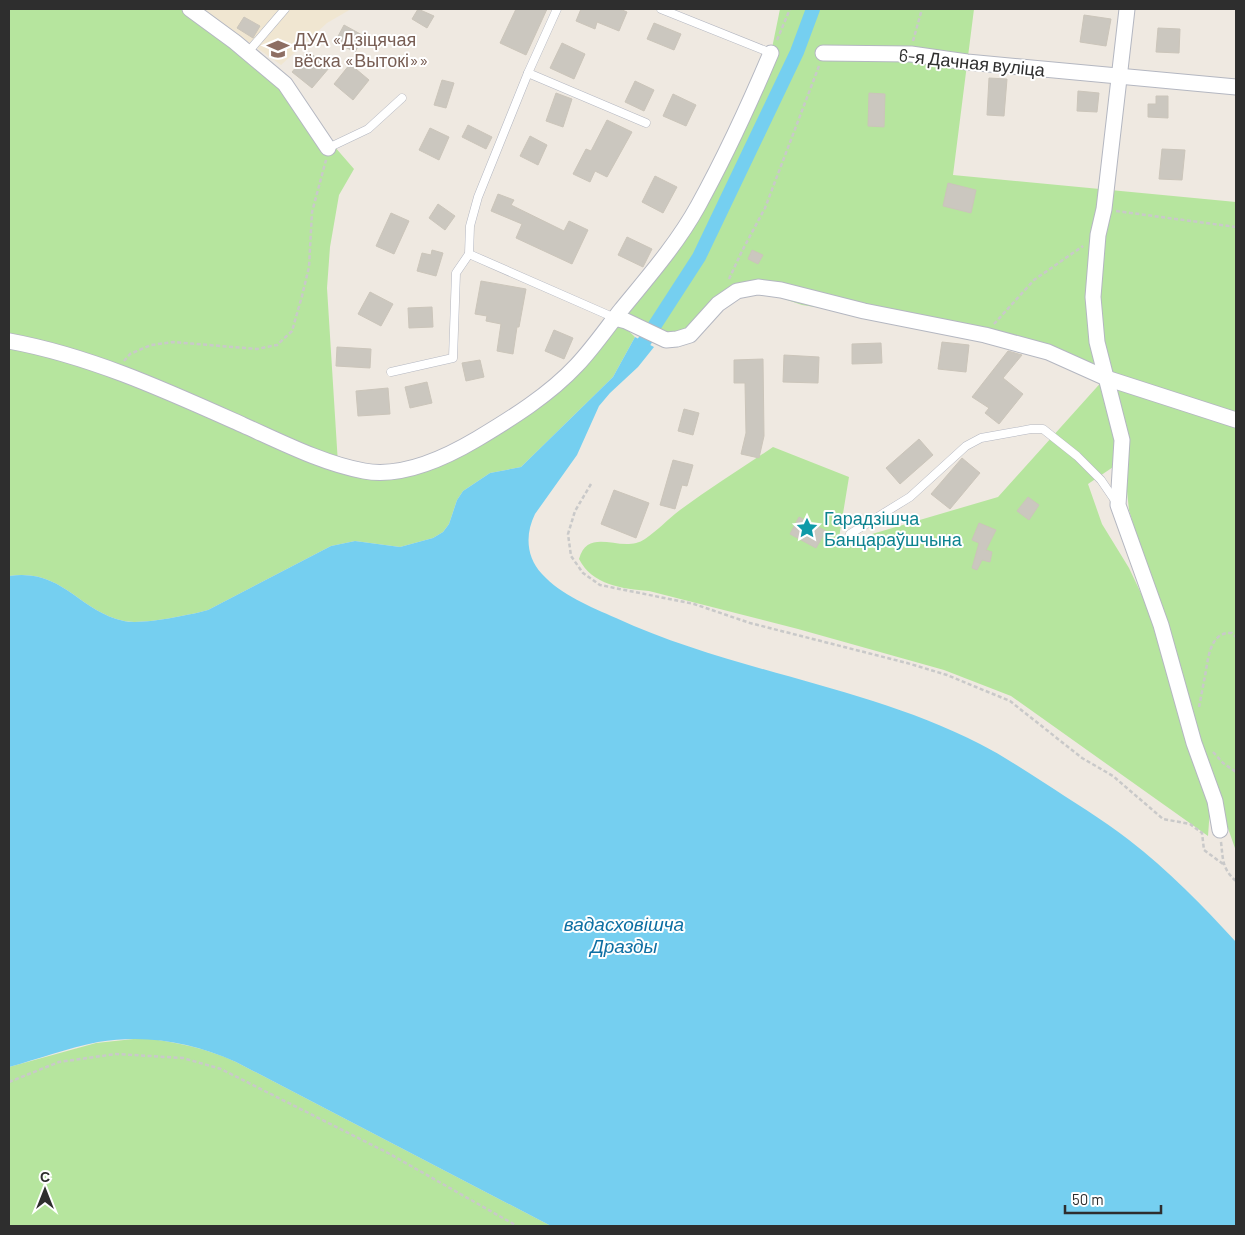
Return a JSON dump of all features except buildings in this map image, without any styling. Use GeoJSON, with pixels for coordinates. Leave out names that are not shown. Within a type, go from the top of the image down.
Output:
{"type":"FeatureCollection","features":[{"type":"Feature","properties":{"kind":"street"},"geometry":{"type":"LineString","coordinates":[[190,9],[248,52],[285,84],[328,148]]}},
{"type":"Feature","properties":{"kind":"street"},"geometry":{"type":"LineString","coordinates":[[1127,9],[1104,209],[1098,235],[1093,297],[1097,342],[1122,440],[1118,505],[1161,625],[1194,743],[1215,800],[1220,830]]}},
{"type":"Feature","properties":{"kind":"street"},"geometry":{"type":"LineString","coordinates":[[9,341],[41,347],[147,382],[264,434],[338,464],[366,472],[391,471],[419,466],[446,457],[509,420],[544,394],[575,367],[620,319],[698,208],[771,53]]}},
{"type":"Feature","properties":{"kind":"street","name":"6-я Дачная вуліца"},"geometry":{"type":"LineString","coordinates":[[824,53],[911,54],[968,62],[1236,87]]}},
{"type":"Feature","properties":{"kind":"street"},"geometry":{"type":"LineString","coordinates":[[620,319],[666,340],[690,335],[718,304],[737,291],[758,288],[781,290],[864,311],[985,335],[1048,352],[1106,378],[1236,420]]}},
{"type":"Feature","properties":{"kind":"lane"},"geometry":{"type":"LineString","coordinates":[[248,52],[285,9]]}},
{"type":"Feature","properties":{"kind":"lane"},"geometry":{"type":"LineString","coordinates":[[391,372],[454,358],[456,273],[469,254],[470,226],[478,197],[528,72],[557,9]]}},
{"type":"Feature","properties":{"kind":"lane"},"geometry":{"type":"LineString","coordinates":[[661,9],[771,53]]}},
{"type":"Feature","properties":{"kind":"lane"},"geometry":{"type":"LineString","coordinates":[[528,72],[646,123]]}},
{"type":"Feature","properties":{"kind":"lane"},"geometry":{"type":"LineString","coordinates":[[328,148],[368,129],[402,98]]}},
{"type":"Feature","properties":{"kind":"lane"},"geometry":{"type":"LineString","coordinates":[[469,254],[620,319]]}},
{"type":"Feature","properties":{"kind":"lane"},"geometry":{"type":"LineString","coordinates":[[850,534],[910,497],[966,446],[981,438],[1031,429],[1043,429],[1077,456],[1101,480],[1118,505]]}},
{"type":"Feature","properties":{"kind":"path"},"geometry":{"type":"LineString","coordinates":[[771,53],[790,9]]}},
{"type":"Feature","properties":{"kind":"path"},"geometry":{"type":"LineString","coordinates":[[911,54],[915,29],[922,9]]}},
{"type":"Feature","properties":{"kind":"path"},"geometry":{"type":"LineString","coordinates":[[718,304],[764,208],[824,53]]}},
{"type":"Feature","properties":{"kind":"path"},"geometry":{"type":"LineString","coordinates":[[115,371],[130,354],[151,345],[173,342],[257,350],[277,345],[292,331],[309,267],[312,212],[328,148]]}},
{"type":"Feature","properties":{"kind":"path"},"geometry":{"type":"LineString","coordinates":[[1104,209],[1236,227]]}},
{"type":"Feature","properties":{"kind":"path"},"geometry":{"type":"LineString","coordinates":[[985,335],[1034,280],[1068,258],[1098,235]]}},
{"type":"Feature","properties":{"kind":"path"},"geometry":{"type":"LineString","coordinates":[[591,484],[575,511],[568,534],[571,556],[583,573],[600,585],[694,604],[750,623],[947,675],[1010,701],[1082,758],[1113,776],[1163,819],[1190,824],[1202,833],[1204,850],[1223,864]]}},
{"type":"Feature","properties":{"kind":"path"},"geometry":{"type":"LineString","coordinates":[[1198,714],[1210,648],[1225,632],[1232,633],[1236,637]]}},
{"type":"Feature","properties":{"kind":"path"},"geometry":{"type":"LineString","coordinates":[[1209,745],[1212,752],[1236,772]]}},
{"type":"Feature","properties":{"kind":"path"},"geometry":{"type":"LineString","coordinates":[[1220,830],[1223,864],[1229,875],[1236,881]]}},
{"type":"Feature","properties":{"kind":"path"},"geometry":{"type":"LineString","coordinates":[[9,1082],[59,1062],[116,1054],[183,1058],[221,1069],[388,1153],[517,1226]]}},
{"type":"Feature","properties":{"kind":"shaded area","name":"ДУА «Дзіцячая вёска «Вытокі»»"},"geometry":{"type":"Polygon","coordinates":[[[202,9],[351,9],[327,23],[281,65],[202,9]]]}},
{"type":"Feature","properties":{"kind":"green space"},"geometry":{"type":"Polygon","coordinates":[[[9,9],[190,9],[235,42],[321,131],[354,169],[339,195],[330,247],[327,288],[338,464],[419,466],[544,394],[668,253],[771,53],[780,9],[974,9],[953,175],[1236,202],[1236,851],[1199,746],[1129,510],[1122,461],[1088,484],[1102,524],[1129,568],[1157,627],[1211,795],[1208,836],[1011,696],[944,670],[798,629],[649,591],[609,584],[592,575],[579,559],[584,549],[590,544],[607,542],[626,544],[636,543],[645,539],[691,502],[773,447],[849,477],[838,544],[998,497],[1105,378],[952,328],[802,305],[749,289],[677,339],[616,319],[635,337],[613,377],[521,467],[490,473],[463,491],[457,500],[449,524],[443,532],[433,538],[400,547],[355,541],[331,546],[208,610],[178,617],[142,622],[124,621],[108,616],[94,609],[57,584],[43,578],[28,575],[9,576],[9,9]]]}},
{"type":"Feature","properties":{"kind":"green space"},"geometry":{"type":"Polygon","coordinates":[[[143,1038],[191,1046],[236,1062],[551,1226],[9,1226],[9,1067],[96,1043],[143,1038]]]}},
{"type":"Feature","properties":{"kind":"water","name":"вадасховішча Дразды"},"geometry":{"type":"Polygon","coordinates":[[[635,337],[654,347],[638,367],[599,406],[577,455],[535,514],[530,529],[529,545],[530,553],[537,567],[558,588],[577,600],[661,636],[706,652],[891,707],[936,724],[980,744],[1012,762],[1108,825],[1129,840],[1171,876],[1236,942],[1236,1226],[551,1226],[236,1062],[203,1049],[151,1040],[116,1040],[76,1047],[9,1067],[9,576],[28,575],[43,578],[57,584],[94,609],[108,616],[124,621],[142,622],[178,617],[208,610],[331,546],[355,541],[400,547],[433,538],[443,532],[449,524],[457,500],[463,491],[490,473],[521,467],[613,377],[635,337]]]}},
{"type":"Feature","properties":{"kind":"waterway"},"geometry":{"type":"LineString","coordinates":[[644,342],[699,257],[797,52],[813,9]]}},
{"type":"Feature","properties":{"kind":"place","name":"ДУА «Дзіцячая вёска «Вытокі»»"},"geometry":{"type":"Point","coordinates":[278,49]}},
{"type":"Feature","properties":{"kind":"place","name":"Гарадзішча Банцараўшчына"},"geometry":{"type":"Point","coordinates":[807,528]}}]}
